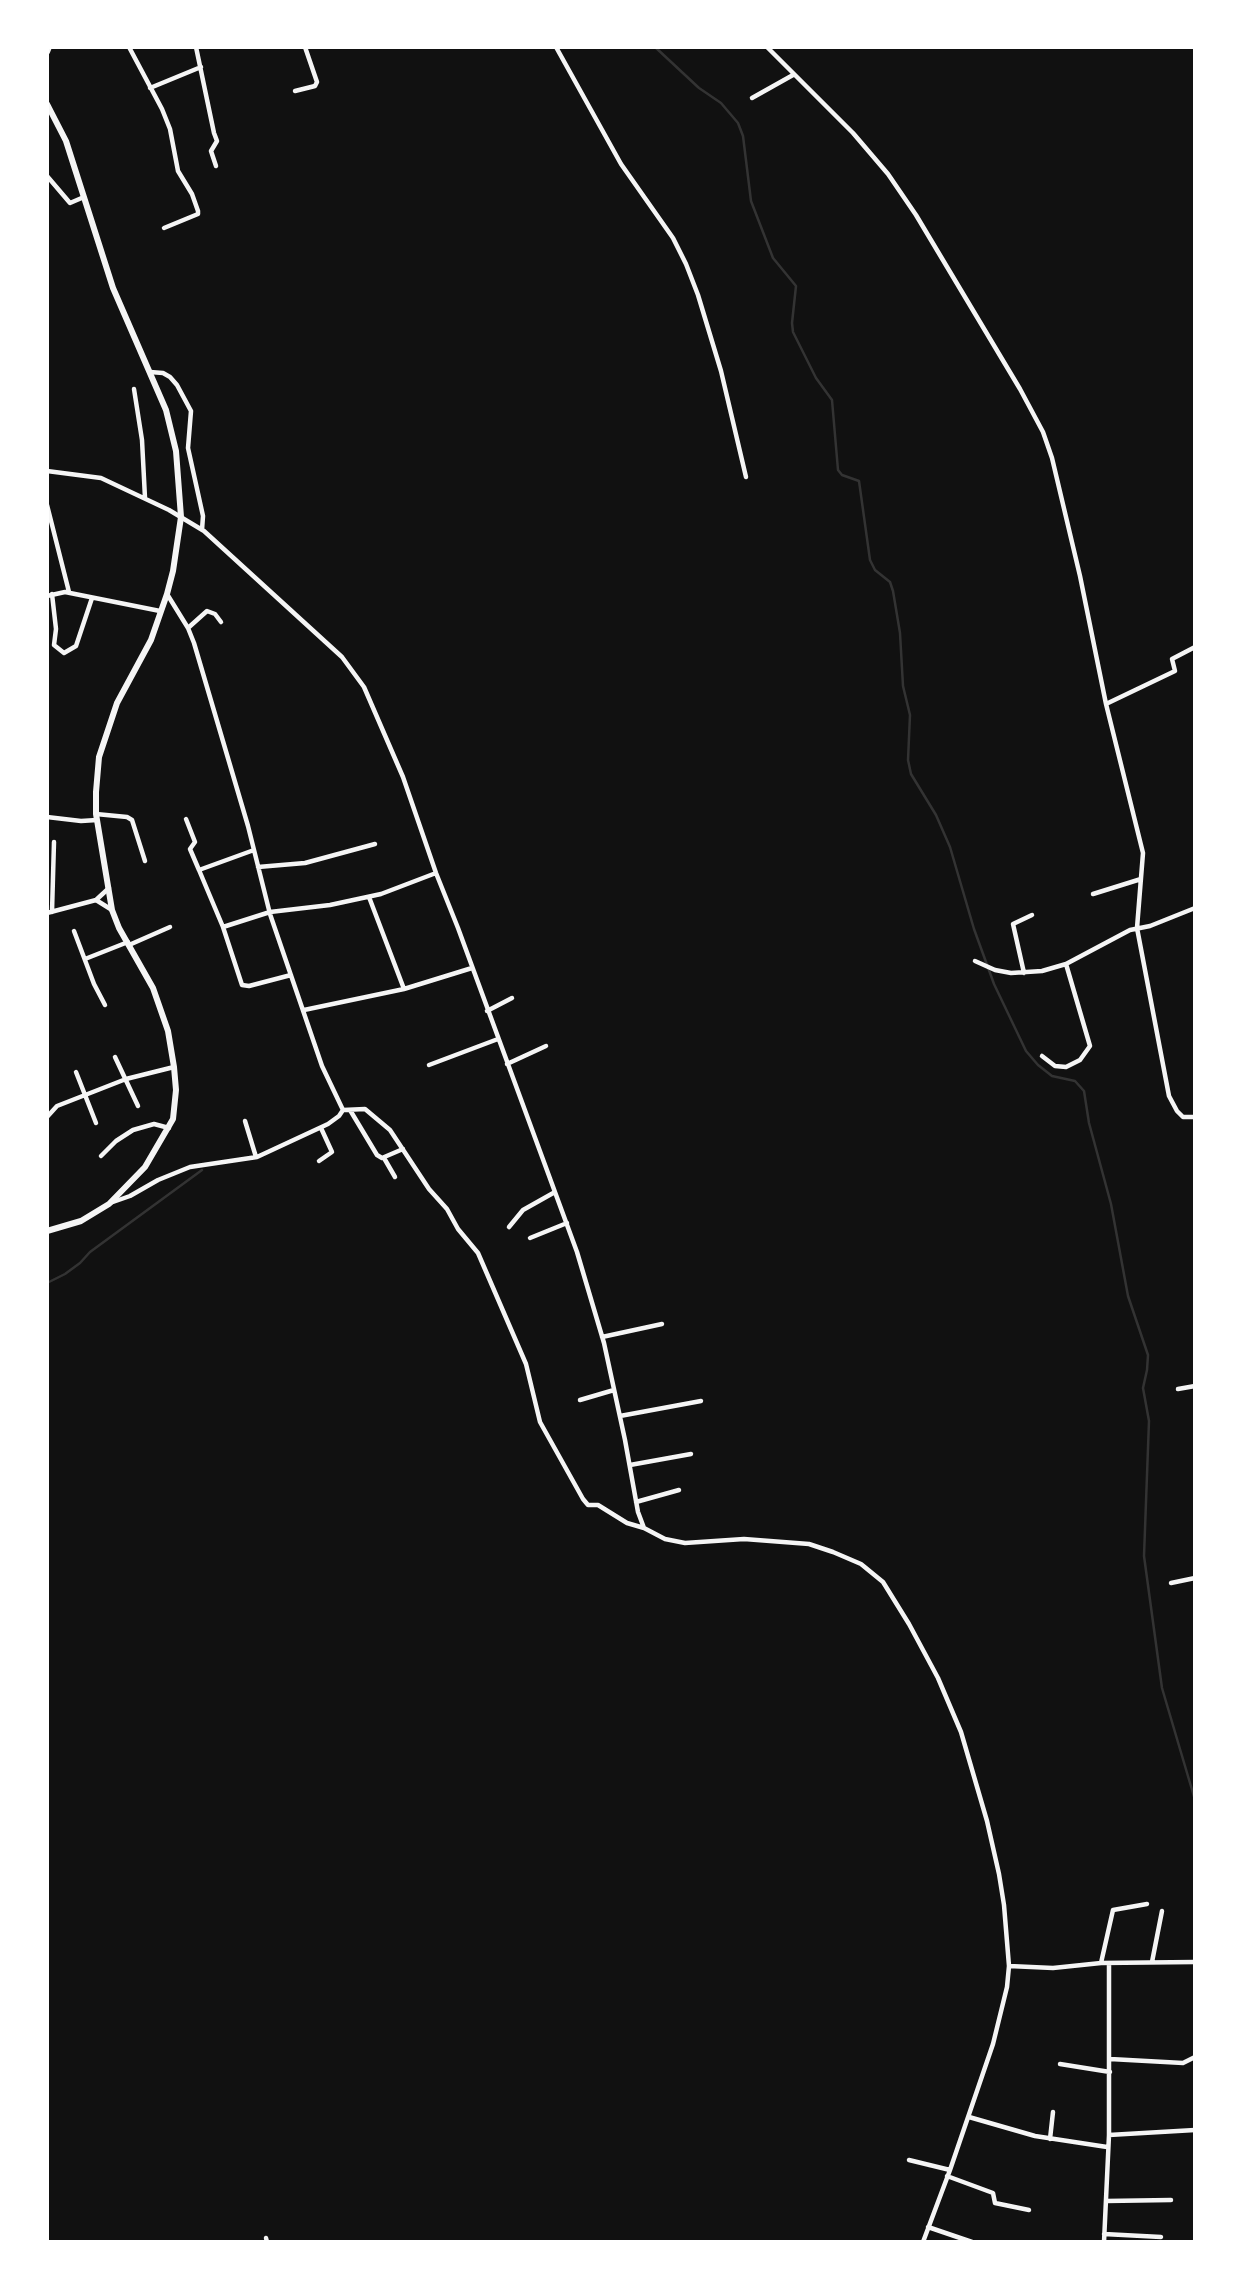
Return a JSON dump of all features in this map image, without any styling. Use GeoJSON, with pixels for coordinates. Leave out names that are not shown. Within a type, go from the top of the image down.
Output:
{"type":"FeatureCollection","features":[{"type":"Feature","properties":{"kind":"main road"},"geometry":{"type":"LineString","coordinates":[[47,104],[66,141],[113,288],[166,410],[176,451],[181,517],[167,594],[151,640],[117,704],[99,757],[97,817],[112,910],[153,988],[164,1017],[174,1067],[175,1108],[169,1128],[145,1167],[109,1204],[81,1221],[47,1231]]}},
{"type":"Feature","properties":{"kind":"street"},"geometry":{"type":"LineString","coordinates":[[129,47],[170,129],[178,171],[192,194],[198,211],[198,215],[164,228]]}},
{"type":"Feature","properties":{"kind":"street"},"geometry":{"type":"LineString","coordinates":[[196,47],[217,141],[211,151],[216,166]]}},
{"type":"Feature","properties":{"kind":"street"},"geometry":{"type":"LineString","coordinates":[[295,92],[315,86],[317,82],[305,47]]}},
{"type":"Feature","properties":{"kind":"street"},"geometry":{"type":"LineString","coordinates":[[556,47],[621,164],[673,238],[686,264],[721,371],[746,477]]}},
{"type":"Feature","properties":{"kind":"street"},"geometry":{"type":"LineString","coordinates":[[767,47],[883,167],[916,215],[1036,416],[1054,468],[1080,576],[1106,704],[1137,822],[1143,853],[1137,928],[1169,1096],[1183,1117],[1195,1117]]}},
{"type":"Feature","properties":{"kind":"street"},"geometry":{"type":"LineString","coordinates":[[150,88],[201,67]]}},
{"type":"Feature","properties":{"kind":"street"},"geometry":{"type":"LineString","coordinates":[[752,98],[793,75]]}},
{"type":"Feature","properties":{"kind":"street"},"geometry":{"type":"LineString","coordinates":[[47,176],[74,202],[85,197]]}},
{"type":"Feature","properties":{"kind":"street"},"geometry":{"type":"LineString","coordinates":[[151,375],[163,373],[170,377],[191,411],[188,448],[205,532]]}},
{"type":"Feature","properties":{"kind":"street"},"geometry":{"type":"LineString","coordinates":[[134,389],[142,440],[145,498]]}},
{"type":"Feature","properties":{"kind":"street"},"geometry":{"type":"LineString","coordinates":[[47,471],[101,478],[145,498],[205,532],[335,649],[354,671],[391,745],[577,1252],[602,1337],[636,1502],[644,1528]]}},
{"type":"Feature","properties":{"kind":"street"},"geometry":{"type":"LineString","coordinates":[[47,505],[69,592]]}},
{"type":"Feature","properties":{"kind":"street"},"geometry":{"type":"LineString","coordinates":[[92,598],[76,646],[64,653],[54,645],[56,629],[50,595],[69,592],[160,611]]}},
{"type":"Feature","properties":{"kind":"street"},"geometry":{"type":"LineString","coordinates":[[167,594],[194,643],[270,912],[322,1066],[343,1110]]}},
{"type":"Feature","properties":{"kind":"street"},"geometry":{"type":"LineString","coordinates":[[188,628],[207,611],[215,614],[221,622]]}},
{"type":"Feature","properties":{"kind":"street"},"geometry":{"type":"LineString","coordinates":[[1106,704],[1175,671],[1172,659],[1195,647]]}},
{"type":"Feature","properties":{"kind":"street"},"geometry":{"type":"LineString","coordinates":[[47,817],[81,821],[97,817],[127,817],[132,820],[145,861]]}},
{"type":"Feature","properties":{"kind":"street"},"geometry":{"type":"LineString","coordinates":[[186,819],[195,842],[190,849],[223,928],[242,985],[249,986],[291,975]]}},
{"type":"Feature","properties":{"kind":"street"},"geometry":{"type":"LineString","coordinates":[[54,842],[50,912],[96,900],[108,888]]}},
{"type":"Feature","properties":{"kind":"street"},"geometry":{"type":"LineString","coordinates":[[258,867],[306,863],[375,844]]}},
{"type":"Feature","properties":{"kind":"street"},"geometry":{"type":"LineString","coordinates":[[199,870],[254,850]]}},
{"type":"Feature","properties":{"kind":"street"},"geometry":{"type":"LineString","coordinates":[[223,928],[270,912],[369,897],[436,873]]}},
{"type":"Feature","properties":{"kind":"street"},"geometry":{"type":"LineString","coordinates":[[1093,894],[1141,879]]}},
{"type":"Feature","properties":{"kind":"street"},"geometry":{"type":"LineString","coordinates":[[369,897],[404,989]]}},
{"type":"Feature","properties":{"kind":"street"},"geometry":{"type":"LineString","coordinates":[[96,900],[112,910]]}},
{"type":"Feature","properties":{"kind":"street"},"geometry":{"type":"LineString","coordinates":[[975,961],[995,970],[1024,973],[1042,971],[1066,964],[1137,928],[1150,926],[1195,908]]}},
{"type":"Feature","properties":{"kind":"street"},"geometry":{"type":"LineString","coordinates":[[1024,973],[1013,924],[1032,915]]}},
{"type":"Feature","properties":{"kind":"street"},"geometry":{"type":"LineString","coordinates":[[85,959],[170,927]]}},
{"type":"Feature","properties":{"kind":"street"},"geometry":{"type":"LineString","coordinates":[[74,931],[97,992],[105,1005]]}},
{"type":"Feature","properties":{"kind":"street"},"geometry":{"type":"LineString","coordinates":[[1042,1056],[1055,1066],[1066,1067],[1080,1060],[1090,1046],[1066,964]]}},
{"type":"Feature","properties":{"kind":"street"},"geometry":{"type":"LineString","coordinates":[[304,1010],[404,989],[472,968]]}},
{"type":"Feature","properties":{"kind":"street"},"geometry":{"type":"LineString","coordinates":[[488,1011],[512,998]]}},
{"type":"Feature","properties":{"kind":"street"},"geometry":{"type":"LineString","coordinates":[[429,1065],[498,1039]]}},
{"type":"Feature","properties":{"kind":"street"},"geometry":{"type":"LineString","coordinates":[[507,1063],[546,1046]]}},
{"type":"Feature","properties":{"kind":"street"},"geometry":{"type":"LineString","coordinates":[[115,1057],[138,1106]]}},
{"type":"Feature","properties":{"kind":"street"},"geometry":{"type":"LineString","coordinates":[[48,1114],[57,1106],[126,1079],[174,1067]]}},
{"type":"Feature","properties":{"kind":"street"},"geometry":{"type":"LineString","coordinates":[[76,1072],[96,1123]]}},
{"type":"Feature","properties":{"kind":"street"},"geometry":{"type":"LineString","coordinates":[[343,1110],[361,1108],[369,1111],[390,1130],[429,1189],[447,1209],[458,1229],[478,1253],[526,1364],[540,1422],[588,1505],[598,1505],[627,1523],[665,1539],[685,1543],[744,1539],[809,1545],[861,1564],[883,1582],[939,1678],[961,1732],[987,1821],[999,1874],[1009,1966],[1007,1987],[993,2044],[923,2242]]}},
{"type":"Feature","properties":{"kind":"street"},"geometry":{"type":"LineString","coordinates":[[109,1204],[190,1167],[257,1157],[321,1128],[339,1116],[343,1110]]}},
{"type":"Feature","properties":{"kind":"street"},"geometry":{"type":"LineString","coordinates":[[351,1110],[377,1155],[384,1157],[403,1149]]}},
{"type":"Feature","properties":{"kind":"street"},"geometry":{"type":"LineString","coordinates":[[245,1121],[257,1157]]}},
{"type":"Feature","properties":{"kind":"street"},"geometry":{"type":"LineString","coordinates":[[101,1156],[116,1141],[134,1130],[154,1125],[169,1128]]}},
{"type":"Feature","properties":{"kind":"street"},"geometry":{"type":"LineString","coordinates":[[320,1161],[332,1152],[321,1128]]}},
{"type":"Feature","properties":{"kind":"street"},"geometry":{"type":"LineString","coordinates":[[384,1157],[395,1177]]}},
{"type":"Feature","properties":{"kind":"street"},"geometry":{"type":"LineString","coordinates":[[509,1227],[523,1210],[555,1192]]}},
{"type":"Feature","properties":{"kind":"street"},"geometry":{"type":"LineString","coordinates":[[530,1238],[566,1223]]}},
{"type":"Feature","properties":{"kind":"street"},"geometry":{"type":"LineString","coordinates":[[602,1337],[662,1324]]}},
{"type":"Feature","properties":{"kind":"street"},"geometry":{"type":"LineString","coordinates":[[1178,1389],[1195,1386]]}},
{"type":"Feature","properties":{"kind":"street"},"geometry":{"type":"LineString","coordinates":[[580,1400],[614,1390]]}},
{"type":"Feature","properties":{"kind":"street"},"geometry":{"type":"LineString","coordinates":[[620,1416],[701,1401]]}},
{"type":"Feature","properties":{"kind":"street"},"geometry":{"type":"LineString","coordinates":[[630,1465],[691,1454]]}},
{"type":"Feature","properties":{"kind":"street"},"geometry":{"type":"LineString","coordinates":[[636,1502],[679,1490]]}},
{"type":"Feature","properties":{"kind":"street"},"geometry":{"type":"LineString","coordinates":[[1171,1583],[1195,1578]]}},
{"type":"Feature","properties":{"kind":"street"},"geometry":{"type":"LineString","coordinates":[[1101,1963],[1112,1910],[1147,1904]]}},
{"type":"Feature","properties":{"kind":"street"},"geometry":{"type":"LineString","coordinates":[[1152,1962],[1162,1911]]}},
{"type":"Feature","properties":{"kind":"street"},"geometry":{"type":"LineString","coordinates":[[1009,1966],[1053,1968],[1101,1963],[1195,1962]]}},
{"type":"Feature","properties":{"kind":"street"},"geometry":{"type":"LineString","coordinates":[[1104,2242],[1109,2135],[1109,1963]]}},
{"type":"Feature","properties":{"kind":"street"},"geometry":{"type":"LineString","coordinates":[[1110,2059],[1183,2063],[1195,2057]]}},
{"type":"Feature","properties":{"kind":"street"},"geometry":{"type":"LineString","coordinates":[[1060,2064],[1110,2072]]}},
{"type":"Feature","properties":{"kind":"street"},"geometry":{"type":"LineString","coordinates":[[1050,2139],[1054,2112]]}},
{"type":"Feature","properties":{"kind":"street"},"geometry":{"type":"LineString","coordinates":[[968,2116],[1050,2139],[1107,2147]]}},
{"type":"Feature","properties":{"kind":"street"},"geometry":{"type":"LineString","coordinates":[[1109,2135],[1195,2130]]}},
{"type":"Feature","properties":{"kind":"street"},"geometry":{"type":"LineString","coordinates":[[909,2160],[949,2173],[993,2193],[995,2203],[1029,2210]]}},
{"type":"Feature","properties":{"kind":"street"},"geometry":{"type":"LineString","coordinates":[[1106,2201],[1171,2200]]}},
{"type":"Feature","properties":{"kind":"street"},"geometry":{"type":"LineString","coordinates":[[928,2227],[972,2242]]}},
{"type":"Feature","properties":{"kind":"street"},"geometry":{"type":"LineString","coordinates":[[1104,2234],[1161,2237]]}},
{"type":"Feature","properties":{"kind":"waterway"},"geometry":{"type":"LineString","coordinates":[[655,47],[699,88],[721,103],[738,123],[743,136],[751,201],[773,258],[796,286],[793,332],[816,378],[832,400],[838,470],[842,475],[859,481],[870,560],[875,570],[890,582],[893,591],[900,633],[903,686],[910,715],[908,760],[911,774],[936,815],[950,847],[974,929],[994,984],[1026,1051],[1052,1076],[1075,1081],[1084,1091],[1089,1123],[1111,1204],[1128,1296],[1148,1355],[1143,1388],[1149,1421],[1144,1556],[1162,1688],[1195,1800]]}},
{"type":"Feature","properties":{"kind":"waterway"},"geometry":{"type":"LineString","coordinates":[[47,1283],[65,1274],[90,1252],[202,1170]]}}]}
